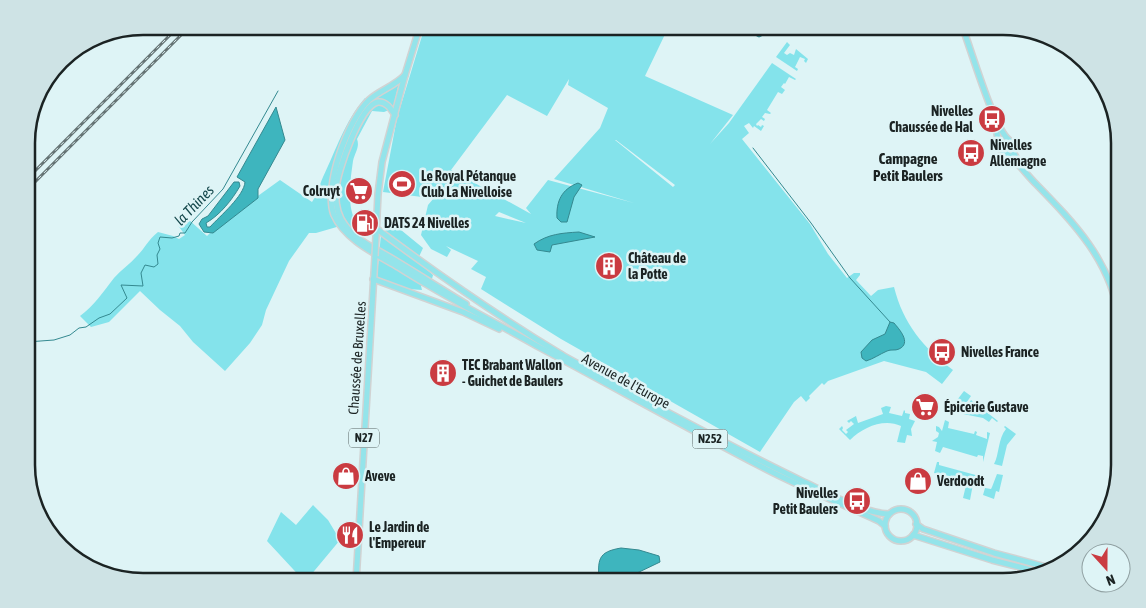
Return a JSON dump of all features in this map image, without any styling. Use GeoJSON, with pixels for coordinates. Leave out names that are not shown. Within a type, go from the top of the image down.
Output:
{"type":"FeatureCollection","features":[{"type":"Feature","properties":{"kind":"main road","name":"N27"},"geometry":{"type":"LineString","coordinates":[[377,229],[378,194],[382,162],[417,35]]}},
{"type":"Feature","properties":{"kind":"main road"},"geometry":{"type":"LineString","coordinates":[[965,35],[994,114],[1004,137],[1009,140],[1021,167]]}},
{"type":"Feature","properties":{"kind":"main road"},"geometry":{"type":"LineString","coordinates":[[364,244],[345,231],[334,214],[332,198],[333,175],[346,138],[369,100],[399,81],[405,75]]}},
{"type":"Feature","properties":{"kind":"main road"},"geometry":{"type":"LineString","coordinates":[[364,244],[348,229],[337,211],[336,189],[338,174],[352,136],[371,105],[383,102],[388,105],[395,115]]}},
{"type":"Feature","properties":{"kind":"main road"},"geometry":{"type":"LineString","coordinates":[[994,114],[998,140],[997,147],[1000,151],[1005,151],[1072,222],[1095,251],[1111,284]]}},
{"type":"Feature","properties":{"kind":"main road"},"geometry":{"type":"LineString","coordinates":[[998,140],[1004,137]]}},
{"type":"Feature","properties":{"kind":"main road"},"geometry":{"type":"LineString","coordinates":[[1005,151],[1010,145]]}},
{"type":"Feature","properties":{"kind":"main road"},"geometry":{"type":"LineString","coordinates":[[377,229],[512,325],[573,361]]}},
{"type":"Feature","properties":{"kind":"main road","name":"Chaussée de Bruxelles"},"geometry":{"type":"LineString","coordinates":[[357,573],[377,229]]}},
{"type":"Feature","properties":{"kind":"main road","name":"Avenue de l'Europe"},"geometry":{"type":"LineString","coordinates":[[364,244],[445,296],[764,468],[879,521],[885,526]]}},
{"type":"Feature","properties":{"kind":"main road","name":"Avenue de l'Europe"},"geometry":{"type":"LineString","coordinates":[[364,244],[466,304],[771,466],[854,505],[882,514],[889,514]]}},
{"type":"Feature","properties":{"kind":"main road"},"geometry":{"type":"LineString","coordinates":[[373,279],[463,312],[538,346]]}},
{"type":"Feature","properties":{"kind":"main road","name":"N252"},"geometry":{"type":"LineString","coordinates":[[889,514],[893,511],[904,509],[910,512],[915,517],[916,524],[923,528],[994,553],[1041,566]]}},
{"type":"Feature","properties":{"kind":"main road"},"geometry":{"type":"LineString","coordinates":[[885,526],[889,514]]}},
{"type":"Feature","properties":{"kind":"main road"},"geometry":{"type":"LineString","coordinates":[[913,535],[916,524]]}},
{"type":"Feature","properties":{"kind":"main road","name":"N252"},"geometry":{"type":"LineString","coordinates":[[885,526],[889,535],[898,540],[906,540],[913,535],[1029,570]]}},
{"type":"Feature","properties":{"kind":"shaded area"},"geometry":{"type":"Polygon","coordinates":[[[422,35],[665,35],[645,76],[733,115],[710,144],[729,123],[772,63],[796,79],[789,77],[781,87],[785,90],[782,94],[778,92],[767,110],[771,113],[765,113],[762,117],[765,119],[764,121],[761,119],[756,124],[761,127],[762,125],[764,126],[761,131],[754,126],[753,128],[749,123],[744,126],[749,133],[742,139],[810,224],[828,254],[847,278],[854,273],[860,273],[856,280],[871,296],[878,290],[894,287],[903,312],[916,334],[932,353],[953,370],[942,384],[926,372],[884,361],[828,381],[824,385],[822,383],[809,396],[810,398],[806,402],[801,396],[794,402],[760,452],[561,339],[481,289],[486,277],[471,269],[478,261],[446,246],[451,250],[447,257],[431,249],[421,235],[428,205],[439,192],[428,187],[422,197],[383,192],[397,118],[422,35]],[[569,79],[547,116],[507,95],[451,170],[531,214],[526,208],[548,180],[634,203],[554,179],[600,128],[608,108],[568,85],[569,79]],[[616,140],[673,187],[675,185],[616,140]],[[499,212],[495,216],[526,223],[499,212]]]}},
{"type":"Feature","properties":{"kind":"shaded area"},"geometry":{"type":"Polygon","coordinates":[[[787,42],[790,45],[784,53],[794,55],[796,49],[808,59],[806,63],[805,59],[800,57],[795,67],[798,69],[797,71],[776,57],[787,42]]]}},
{"type":"Feature","properties":{"kind":"shaded area"},"geometry":{"type":"Polygon","coordinates":[[[399,83],[393,108],[387,101],[374,100],[399,83]]]}},
{"type":"Feature","properties":{"kind":"shaded area"},"geometry":{"type":"Polygon","coordinates":[[[365,98],[384,105],[389,110],[384,112],[372,111],[357,139],[358,147],[353,161],[350,191],[352,212],[361,228],[370,233],[363,237],[347,224],[316,233],[309,233],[289,261],[266,310],[262,325],[250,343],[225,371],[193,342],[180,326],[140,291],[109,322],[91,327],[80,316],[158,232],[179,239],[185,235],[177,224],[180,212],[207,236],[218,225],[280,180],[312,202],[346,126],[365,98]]]}},
{"type":"Feature","properties":{"kind":"shaded area"},"geometry":{"type":"Polygon","coordinates":[[[276,107],[285,140],[258,189],[258,198],[213,233],[204,232],[199,224],[202,219],[208,216],[234,182],[239,182],[240,186],[225,207],[206,223],[207,227],[210,227],[231,206],[244,188],[245,182],[237,177],[276,107]]]}},
{"type":"Feature","properties":{"kind":"shaded area"},"geometry":{"type":"Polygon","coordinates":[[[578,183],[582,185],[574,197],[567,222],[561,222],[557,218],[561,196],[578,183]]]}},
{"type":"Feature","properties":{"kind":"shaded area"},"geometry":{"type":"Polygon","coordinates":[[[382,222],[401,230],[423,248],[417,261],[433,275],[432,279],[421,286],[422,290],[408,289],[377,277],[381,234],[385,229],[382,222]]]}},
{"type":"Feature","properties":{"kind":"shaded area"},"geometry":{"type":"Polygon","coordinates":[[[579,232],[595,237],[552,245],[550,252],[537,250],[534,244],[550,236],[579,232]]]}},
{"type":"Feature","properties":{"kind":"shaded area"},"geometry":{"type":"Polygon","coordinates":[[[890,322],[894,323],[903,336],[903,346],[866,361],[862,358],[861,352],[872,340],[885,334],[890,322]]]}},
{"type":"Feature","properties":{"kind":"shaded area"},"geometry":{"type":"Polygon","coordinates":[[[964,391],[971,396],[962,409],[954,404],[964,391]]]}},
{"type":"Feature","properties":{"kind":"shaded area"},"geometry":{"type":"Polygon","coordinates":[[[971,400],[998,421],[992,418],[989,422],[983,418],[963,414],[971,400]]]}},
{"type":"Feature","properties":{"kind":"shaded area"},"geometry":{"type":"Polygon","coordinates":[[[891,407],[889,413],[902,416],[904,410],[905,413],[910,414],[909,419],[915,421],[911,429],[912,436],[907,435],[905,443],[897,442],[901,426],[894,424],[881,423],[874,425],[861,431],[850,440],[839,429],[842,426],[842,430],[846,434],[848,432],[846,430],[854,424],[851,421],[849,423],[847,421],[856,416],[858,423],[883,414],[881,408],[891,407]]]}},
{"type":"Feature","properties":{"kind":"shaded area"},"geometry":{"type":"Polygon","coordinates":[[[945,420],[949,422],[948,428],[974,434],[975,431],[977,432],[976,435],[987,439],[987,432],[990,433],[983,462],[983,456],[978,455],[977,457],[943,447],[940,453],[935,451],[937,442],[932,441],[938,437],[939,433],[936,431],[936,426],[942,431],[945,420]]]}},
{"type":"Feature","properties":{"kind":"shaded area"},"geometry":{"type":"Polygon","coordinates":[[[1005,426],[1016,434],[1007,445],[1002,466],[994,464],[1001,437],[1006,429],[1005,426]]]}},
{"type":"Feature","properties":{"kind":"shaded area"},"geometry":{"type":"Polygon","coordinates":[[[937,462],[939,462],[939,465],[983,477],[980,485],[973,484],[970,500],[963,498],[967,481],[934,473],[937,462]]]}},
{"type":"Feature","properties":{"kind":"shaded area"},"geometry":{"type":"Polygon","coordinates":[[[997,474],[1003,475],[999,492],[996,491],[994,499],[983,495],[985,488],[991,489],[997,474]]]}},
{"type":"Feature","properties":{"kind":"shaded area"},"geometry":{"type":"Polygon","coordinates":[[[313,505],[328,520],[340,540],[312,573],[297,573],[267,541],[281,512],[296,525],[313,505]]]}},
{"type":"Feature","properties":{"kind":"shaded area"},"geometry":{"type":"Polygon","coordinates":[[[621,548],[639,550],[659,556],[660,562],[637,573],[599,573],[601,558],[607,552],[621,548]]]}},
{"type":"Feature","properties":{"kind":"waterway","name":"la Thines"},"geometry":{"type":"LineString","coordinates":[[35,341],[54,340],[70,335],[79,328],[86,327],[99,318],[110,314],[127,298],[121,285],[143,286],[141,273],[145,265],[154,267],[158,264],[157,255],[160,249],[158,243],[160,237],[172,238],[179,236],[180,233],[185,233],[192,222],[223,189],[278,91]]}},
{"type":"Feature","properties":{"kind":"waterway"},"geometry":{"type":"LineString","coordinates":[[753,148],[811,223],[850,278],[890,322]]}},
{"type":"Feature","properties":{"kind":"railway"},"geometry":{"type":"LineString","coordinates":[[35,171],[170,35]]}},
{"type":"Feature","properties":{"kind":"railway"},"geometry":{"type":"LineString","coordinates":[[35,182],[181,35]]}},
{"type":"Feature","properties":{"kind":"place","name":"Nivelles Chaussée de Hal"},"geometry":{"type":"Point","coordinates":[992,119]}},
{"type":"Feature","properties":{"kind":"place","name":"Nivelles Allemagne"},"geometry":{"type":"Point","coordinates":[971,153]}},
{"type":"Feature","properties":{"kind":"place","name":"Le Royal Pétanque Club La Nivelloise"},"geometry":{"type":"Point","coordinates":[402,184]}},
{"type":"Feature","properties":{"kind":"place","name":"Colruyt"},"geometry":{"type":"Point","coordinates":[359,191]}},
{"type":"Feature","properties":{"kind":"place","name":"DATS 24 Nivelles"},"geometry":{"type":"Point","coordinates":[365,223]}},
{"type":"Feature","properties":{"kind":"place","name":"Château de la Potte"},"geometry":{"type":"Point","coordinates":[609,266]}},
{"type":"Feature","properties":{"kind":"place","name":"Nivelles France"},"geometry":{"type":"Point","coordinates":[942,352]}},
{"type":"Feature","properties":{"kind":"place","name":"TEC Brabant Wallon - Guichet de Baulers"},"geometry":{"type":"Point","coordinates":[443,373]}},
{"type":"Feature","properties":{"kind":"place","name":"Épicerie Gustave"},"geometry":{"type":"Point","coordinates":[925,407]}},
{"type":"Feature","properties":{"kind":"place","name":"Aveve"},"geometry":{"type":"Point","coordinates":[346,476]}},
{"type":"Feature","properties":{"kind":"place","name":"Verdoodt"},"geometry":{"type":"Point","coordinates":[918,481]}},
{"type":"Feature","properties":{"kind":"place","name":"Nivelles Petit Baulers"},"geometry":{"type":"Point","coordinates":[857,501]}},
{"type":"Feature","properties":{"kind":"place","name":"Le Jardin de l'Empereur"},"geometry":{"type":"Point","coordinates":[350,535]}},
{"type":"Feature","properties":{"kind":"district","name":"Campagne Petit Baulers"},"geometry":{"type":"Point","coordinates":[908,166]}}]}
